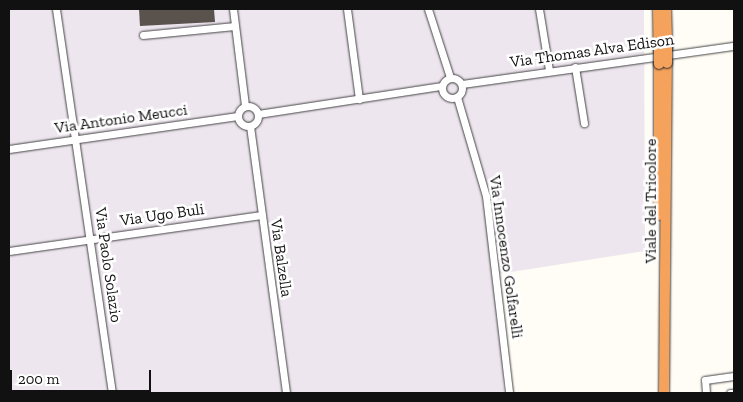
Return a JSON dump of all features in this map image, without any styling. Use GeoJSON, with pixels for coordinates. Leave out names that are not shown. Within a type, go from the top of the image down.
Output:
{"type":"FeatureCollection","features":[{"type":"Feature","properties":{"kind":"highway","name":"Viale del Tricolore"},"geometry":{"type":"LineString","coordinates":[[658,9],[663,47]]}},
{"type":"Feature","properties":{"kind":"highway","name":"Viale del Tricolore"},"geometry":{"type":"LineString","coordinates":[[664,393],[662,275],[663,47],[666,9]]}},
{"type":"Feature","properties":{"kind":"highway","name":"Viale del Tricolore"},"geometry":{"type":"LineString","coordinates":[[658,393],[662,275]]}},
{"type":"Feature","properties":{"kind":"street","name":"Via Paolo Solazio"},"geometry":{"type":"LineString","coordinates":[[56,9],[112,393]]}},
{"type":"Feature","properties":{"kind":"street"},"geometry":{"type":"LineString","coordinates":[[233,9],[245,106],[238,116],[242,124],[250,126],[258,114],[442,86],[450,77]]}},
{"type":"Feature","properties":{"kind":"street"},"geometry":{"type":"LineString","coordinates":[[347,9],[359,99]]}},
{"type":"Feature","properties":{"kind":"street"},"geometry":{"type":"LineString","coordinates":[[428,9],[450,77],[462,84],[457,97],[448,97],[442,86]]}},
{"type":"Feature","properties":{"kind":"street"},"geometry":{"type":"LineString","coordinates":[[539,9],[549,70]]}},
{"type":"Feature","properties":{"kind":"street"},"geometry":{"type":"LineString","coordinates":[[143,35],[235,26]]}},
{"type":"Feature","properties":{"kind":"street","name":"Via Thomas Alva Edison"},"geometry":{"type":"LineString","coordinates":[[462,84],[730,45]]}},
{"type":"Feature","properties":{"kind":"street"},"geometry":{"type":"LineString","coordinates":[[575,67],[584,123]]}},
{"type":"Feature","properties":{"kind":"street","name":"Via Innocenzo Golfarelli"},"geometry":{"type":"LineString","coordinates":[[457,97],[486,196],[509,393]]}},
{"type":"Feature","properties":{"kind":"street"},"geometry":{"type":"LineString","coordinates":[[245,106],[252,106],[258,114]]}},
{"type":"Feature","properties":{"kind":"street","name":"Via Antonio Meucci"},"geometry":{"type":"LineString","coordinates":[[9,150],[238,116]]}},
{"type":"Feature","properties":{"kind":"street","name":"Via Balzella"},"geometry":{"type":"LineString","coordinates":[[250,126],[286,393]]}},
{"type":"Feature","properties":{"kind":"street","name":"Via Ugo Buli"},"geometry":{"type":"LineString","coordinates":[[9,251],[261,215]]}},
{"type":"Feature","properties":{"kind":"street"},"geometry":{"type":"LineString","coordinates":[[706,393],[705,380],[734,376]]}},
{"type":"Feature","properties":{"kind":"shaded area"},"geometry":{"type":"Polygon","coordinates":[[[9,9],[644,9],[645,251],[498,274],[504,393],[9,393],[9,9]]]}},
{"type":"Feature","properties":{"kind":"building"},"geometry":{"type":"Polygon","coordinates":[[[139,9],[214,9],[215,22],[140,26],[139,9]]]}}]}
